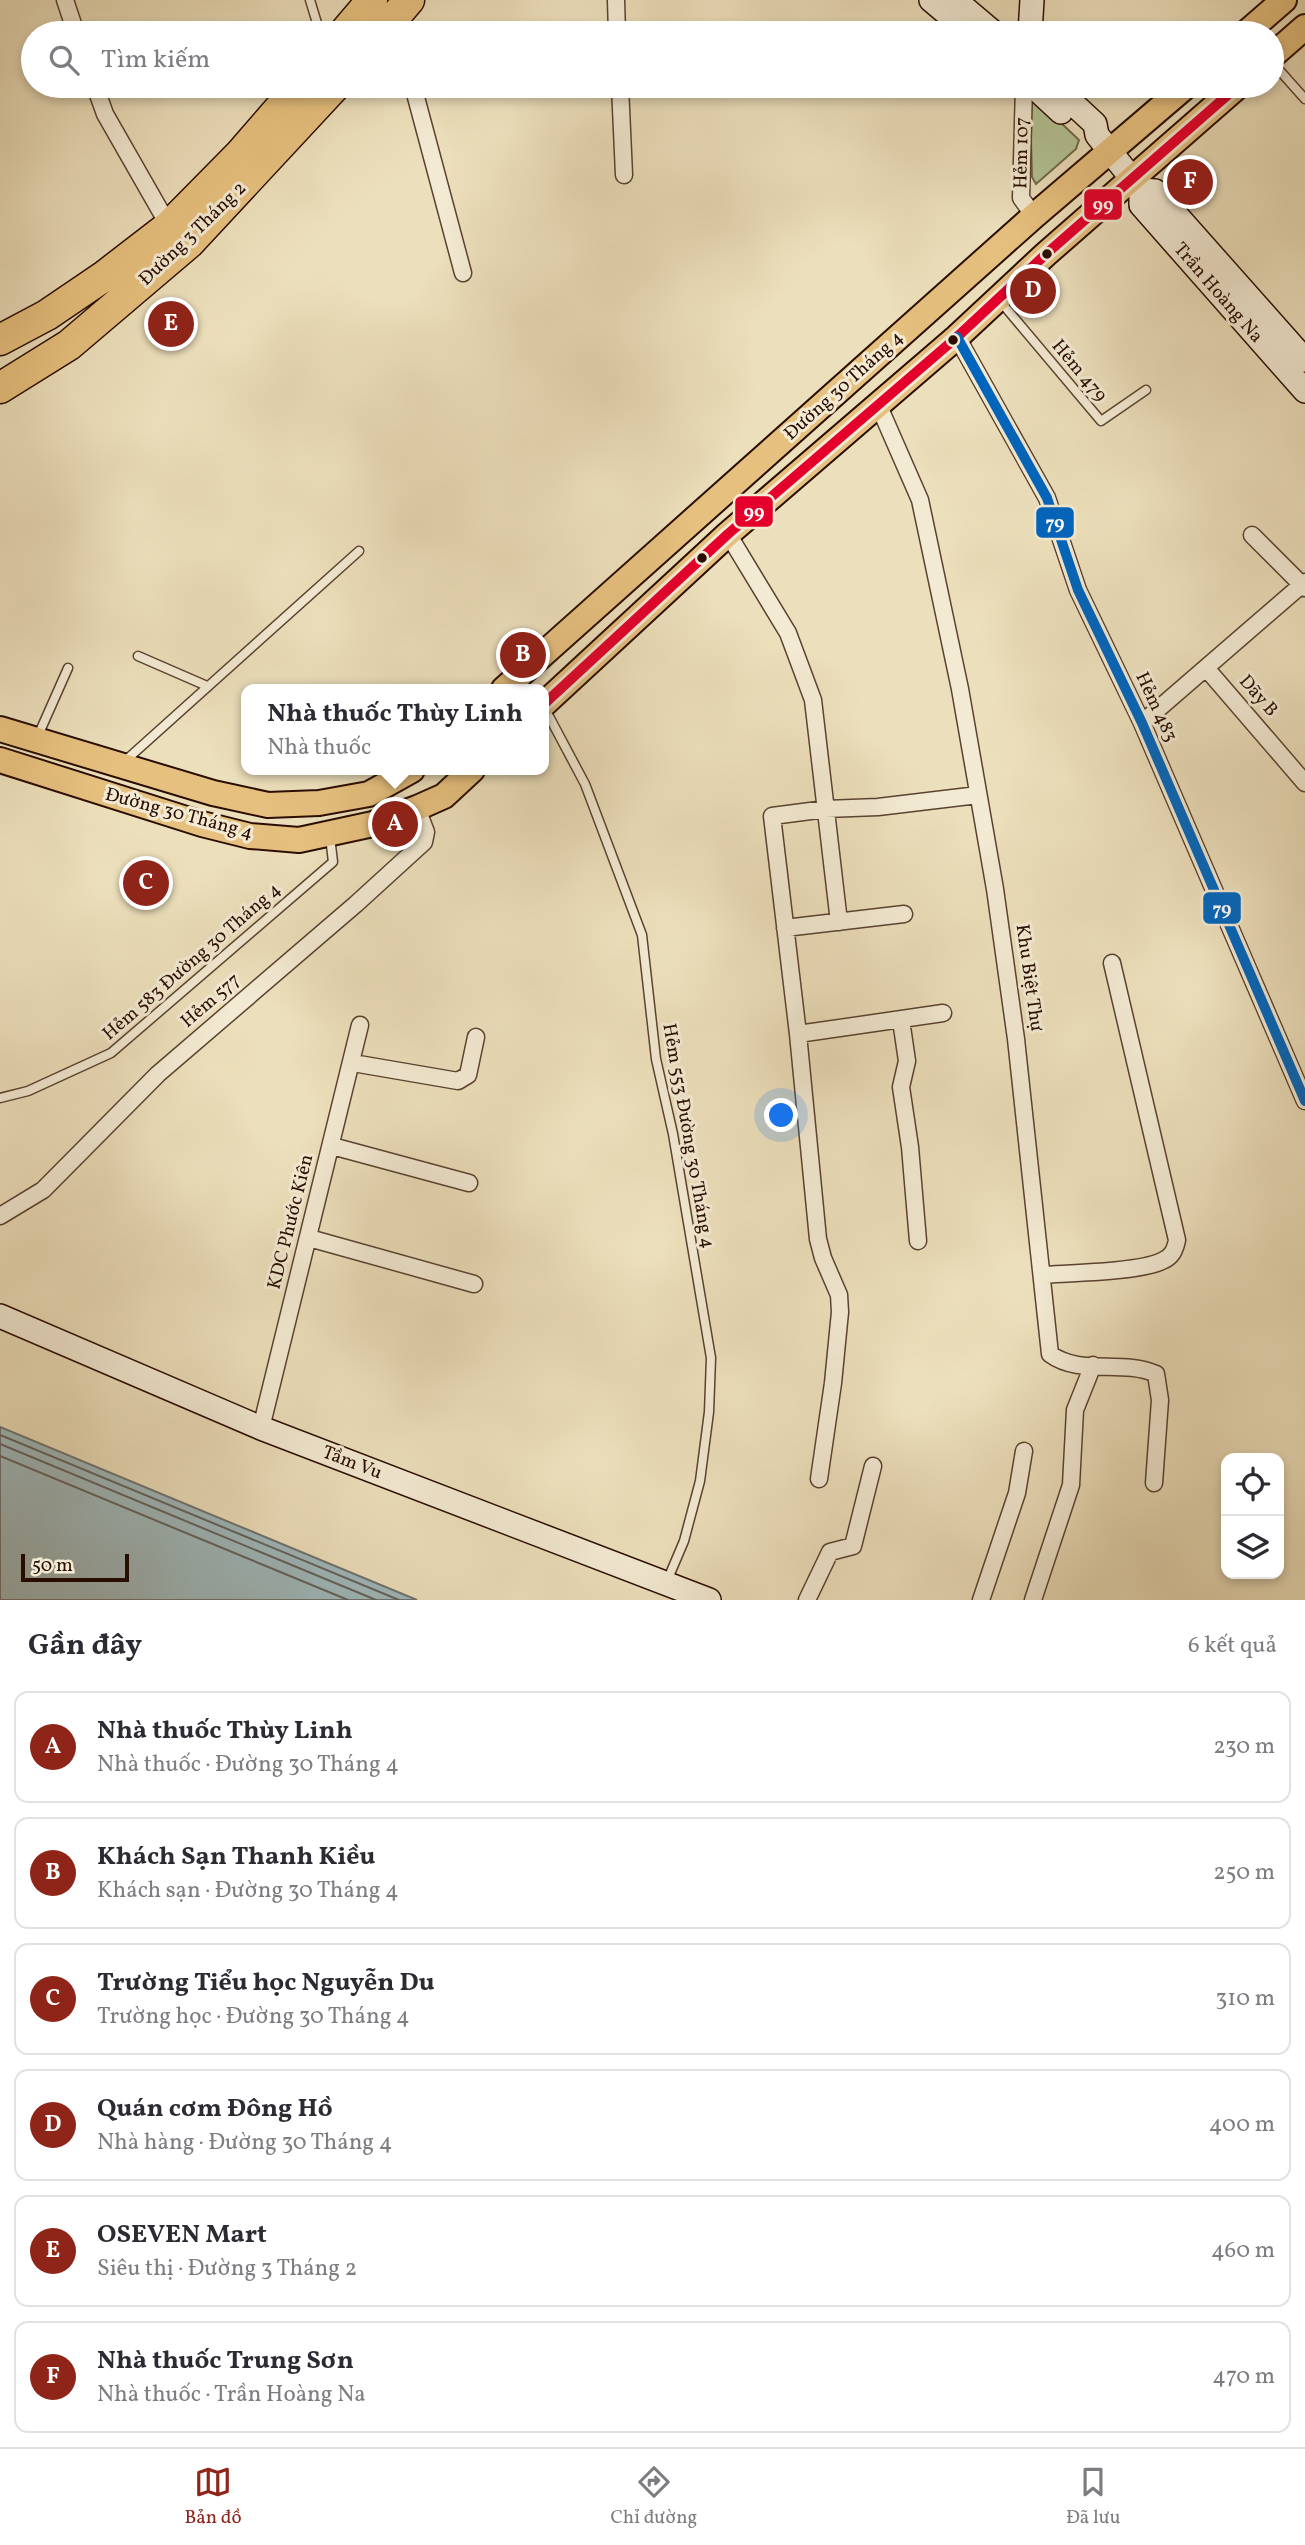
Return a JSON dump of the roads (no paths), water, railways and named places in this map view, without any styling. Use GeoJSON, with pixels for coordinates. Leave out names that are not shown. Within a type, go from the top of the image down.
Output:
{"type":"FeatureCollection","features":[{"type":"Feature","properties":{"kind":"highway","name":"Đường 3 Tháng 2"},"geometry":{"type":"LineString","coordinates":[[0,340],[47,315],[103,277],[169,226],[240,154],[289,98]]}},
{"type":"Feature","properties":{"kind":"highway","name":"Đường 3 Tháng 2"},"geometry":{"type":"LineString","coordinates":[[0,388],[69,345],[189,243],[324,98]]}},
{"type":"Feature","properties":{"kind":"main road"},"geometry":{"type":"LineString","coordinates":[[931,0],[956,21]]}},
{"type":"Feature","properties":{"kind":"main road"},"geometry":{"type":"LineString","coordinates":[[956,0],[980,21]]}},
{"type":"Feature","properties":{"kind":"main road"},"geometry":{"type":"LineString","coordinates":[[1031,21],[1032,0]]}},
{"type":"Feature","properties":{"kind":"main road"},"geometry":{"type":"LineString","coordinates":[[1260,21],[1284,0]]}},
{"type":"Feature","properties":{"kind":"main road"},"geometry":{"type":"LineString","coordinates":[[1284,45],[1305,27]]}},
{"type":"Feature","properties":{"kind":"main road","name":"Trần Hoàng Na"},"geometry":{"type":"LineString","coordinates":[[1045,98],[1083,133],[1104,144]]}},
{"type":"Feature","properties":{"kind":"main road","name":"Trần Hoàng Na"},"geometry":{"type":"LineString","coordinates":[[1067,98],[1095,124],[1104,144],[1136,185],[1141,205],[1305,391]]}},
{"type":"Feature","properties":{"kind":"main road","name":"Đường 30 Tháng 4"},"geometry":{"type":"LineString","coordinates":[[510,684],[1034,216],[1104,144],[1169,98]]}},
{"type":"Feature","properties":{"kind":"main road","name":"Đường 30 Tháng 4"},"geometry":{"type":"LineString","coordinates":[[549,701],[728,534],[998,299],[1136,185],[1226,98]]}},
{"type":"Feature","properties":{"kind":"main road","name":"Trần Hoàng Na"},"geometry":{"type":"LineString","coordinates":[[1136,185],[1155,191],[1305,360]]}},
{"type":"Feature","properties":{"kind":"main road","name":"Đường 30 Tháng 4"},"geometry":{"type":"LineString","coordinates":[[0,729],[213,793],[268,805],[319,803],[369,794],[403,775]]}},
{"type":"Feature","properties":{"kind":"main road"},"geometry":{"type":"LineString","coordinates":[[38,774],[43,743]]}},
{"type":"Feature","properties":{"kind":"main road","name":"Đường 30 Tháng 4"},"geometry":{"type":"LineString","coordinates":[[0,760],[38,774],[250,836],[299,840],[373,824],[417,808],[444,796],[467,775]]}},
{"type":"Feature","properties":{"kind":"main road","name":"Tầm Vu"},"geometry":{"type":"LineString","coordinates":[[0,1316],[261,1428],[709,1600]]}},
{"type":"Feature","properties":{"kind":"street"},"geometry":{"type":"LineString","coordinates":[[65,0],[72,21]]}},
{"type":"Feature","properties":{"kind":"street"},"geometry":{"type":"LineString","coordinates":[[616,0],[617,21]]}},
{"type":"Feature","properties":{"kind":"street"},"geometry":{"type":"LineString","coordinates":[[99,98],[105,114],[169,226]]}},
{"type":"Feature","properties":{"kind":"street"},"geometry":{"type":"LineString","coordinates":[[416,98],[463,273]]}},
{"type":"Feature","properties":{"kind":"street"},"geometry":{"type":"LineString","coordinates":[[621,98],[624,175]]}},
{"type":"Feature","properties":{"kind":"street","name":"Hẻm 107"},"geometry":{"type":"LineString","coordinates":[[1024,98],[1021,198],[1034,216]]}},
{"type":"Feature","properties":{"kind":"street","name":"Hẻm 483"},"geometry":{"type":"LineString","coordinates":[[957,337],[1047,498],[1078,590],[1142,723],[1305,1101]]}},
{"type":"Feature","properties":{"kind":"street","name":"Khu Biệt Thự"},"geometry":{"type":"LineString","coordinates":[[878,404],[920,500],[960,689],[1016,1040],[1050,1353],[1065,1363],[1135,1368],[1156,1374],[1160,1400],[1154,1483]]}},
{"type":"Feature","properties":{"kind":"street"},"geometry":{"type":"LineString","coordinates":[[728,534],[788,633],[813,700],[839,922]]}},
{"type":"Feature","properties":{"kind":"street"},"geometry":{"type":"LineString","coordinates":[[1142,723],[1304,585],[1252,536]]}},
{"type":"Feature","properties":{"kind":"street","name":"Dãy B"},"geometry":{"type":"LineString","coordinates":[[1206,668],[1305,783]]}},
{"type":"Feature","properties":{"kind":"street"},"geometry":{"type":"LineString","coordinates":[[819,1479],[833,1383],[839,1295],[818,1239],[798,1034],[772,816],[978,795]]}},
{"type":"Feature","properties":{"kind":"street","name":"Hẻm 577"},"geometry":{"type":"LineString","coordinates":[[0,1216],[43,1190],[158,1073],[356,904],[424,842],[426,832],[417,808]]}},
{"type":"Feature","properties":{"kind":"street"},"geometry":{"type":"LineString","coordinates":[[785,928],[904,914]]}},
{"type":"Feature","properties":{"kind":"street"},"geometry":{"type":"LineString","coordinates":[[1042,1275],[1149,1266],[1169,1257],[1175,1251],[1177,1240],[1112,963]]}},
{"type":"Feature","properties":{"kind":"street"},"geometry":{"type":"LineString","coordinates":[[798,1034],[943,1013]]}},
{"type":"Feature","properties":{"kind":"street"},"geometry":{"type":"LineString","coordinates":[[901,1020],[907,1061],[901,1087],[910,1147],[918,1241]]}},
{"type":"Feature","properties":{"kind":"street","name":"KDC Phước Kiên"},"geometry":{"type":"LineString","coordinates":[[261,1428],[353,1063],[360,1025]]}},
{"type":"Feature","properties":{"kind":"street"},"geometry":{"type":"LineString","coordinates":[[353,1063],[458,1081],[468,1075],[476,1037]]}},
{"type":"Feature","properties":{"kind":"street"},"geometry":{"type":"LineString","coordinates":[[332,1146],[469,1182]]}},
{"type":"Feature","properties":{"kind":"street"},"geometry":{"type":"LineString","coordinates":[[309,1238],[474,1284]]}},
{"type":"Feature","properties":{"kind":"street"},"geometry":{"type":"LineString","coordinates":[[1033,1600],[1071,1485],[1075,1410],[1093,1365]]}},
{"type":"Feature","properties":{"kind":"street"},"geometry":{"type":"LineString","coordinates":[[981,1600],[1017,1493],[1024,1451]]}},
{"type":"Feature","properties":{"kind":"street"},"geometry":{"type":"LineString","coordinates":[[807,1600],[830,1552],[853,1546],[873,1466]]}},
{"type":"Feature","properties":{"kind":"lane"},"geometry":{"type":"LineString","coordinates":[[310,0],[316,21]]}},
{"type":"Feature","properties":{"kind":"lane"},"geometry":{"type":"LineString","coordinates":[[1284,75],[1305,99]]}},
{"type":"Feature","properties":{"kind":"lane","name":"Hẻm 479"},"geometry":{"type":"LineString","coordinates":[[998,299],[1101,421],[1146,390]]}},
{"type":"Feature","properties":{"kind":"lane"},"geometry":{"type":"LineString","coordinates":[[120,765],[359,551]]}},
{"type":"Feature","properties":{"kind":"lane"},"geometry":{"type":"LineString","coordinates":[[138,656],[207,686]]}},
{"type":"Feature","properties":{"kind":"lane"},"geometry":{"type":"LineString","coordinates":[[43,743],[68,668]]}},
{"type":"Feature","properties":{"kind":"lane","name":"Hẻm 553 Đường 30 Tháng 4"},"geometry":{"type":"LineString","coordinates":[[549,716],[585,785],[642,935],[656,1059],[673,1134],[711,1357],[709,1412],[700,1481],[684,1541],[665,1584]]}},
{"type":"Feature","properties":{"kind":"lane","name":"Hẻm 583 Đường 30 Tháng 4"},"geometry":{"type":"LineString","coordinates":[[0,1098],[28,1091],[111,1053],[333,862],[330,835]]}},
{"type":"Feature","properties":{"kind":"water"},"geometry":{"type":"Polygon","coordinates":[[[0,1427],[417,1600],[0,1600],[0,1427]]]}},
{"type":"Feature","properties":{"kind":"place","name":"Nhà thuốc Trung Sơn"},"geometry":{"type":"Point","coordinates":[1190,182]}},
{"type":"Feature","properties":{"kind":"place","name":"Quán cơm Đông Hồ"},"geometry":{"type":"Point","coordinates":[1033,291]}},
{"type":"Feature","properties":{"kind":"place","name":"OSEVEN Mart"},"geometry":{"type":"Point","coordinates":[171,324]}},
{"type":"Feature","properties":{"kind":"place","name":"Khách Sạn Thanh Kiều"},"geometry":{"type":"Point","coordinates":[523,655]}},
{"type":"Feature","properties":{"kind":"place","name":"Nhà thuốc Thùy Linh"},"geometry":{"type":"Point","coordinates":[395,824]}},
{"type":"Feature","properties":{"kind":"place","name":"Trường Tiểu học Nguyễn Du"},"geometry":{"type":"Point","coordinates":[146,883]}}]}
